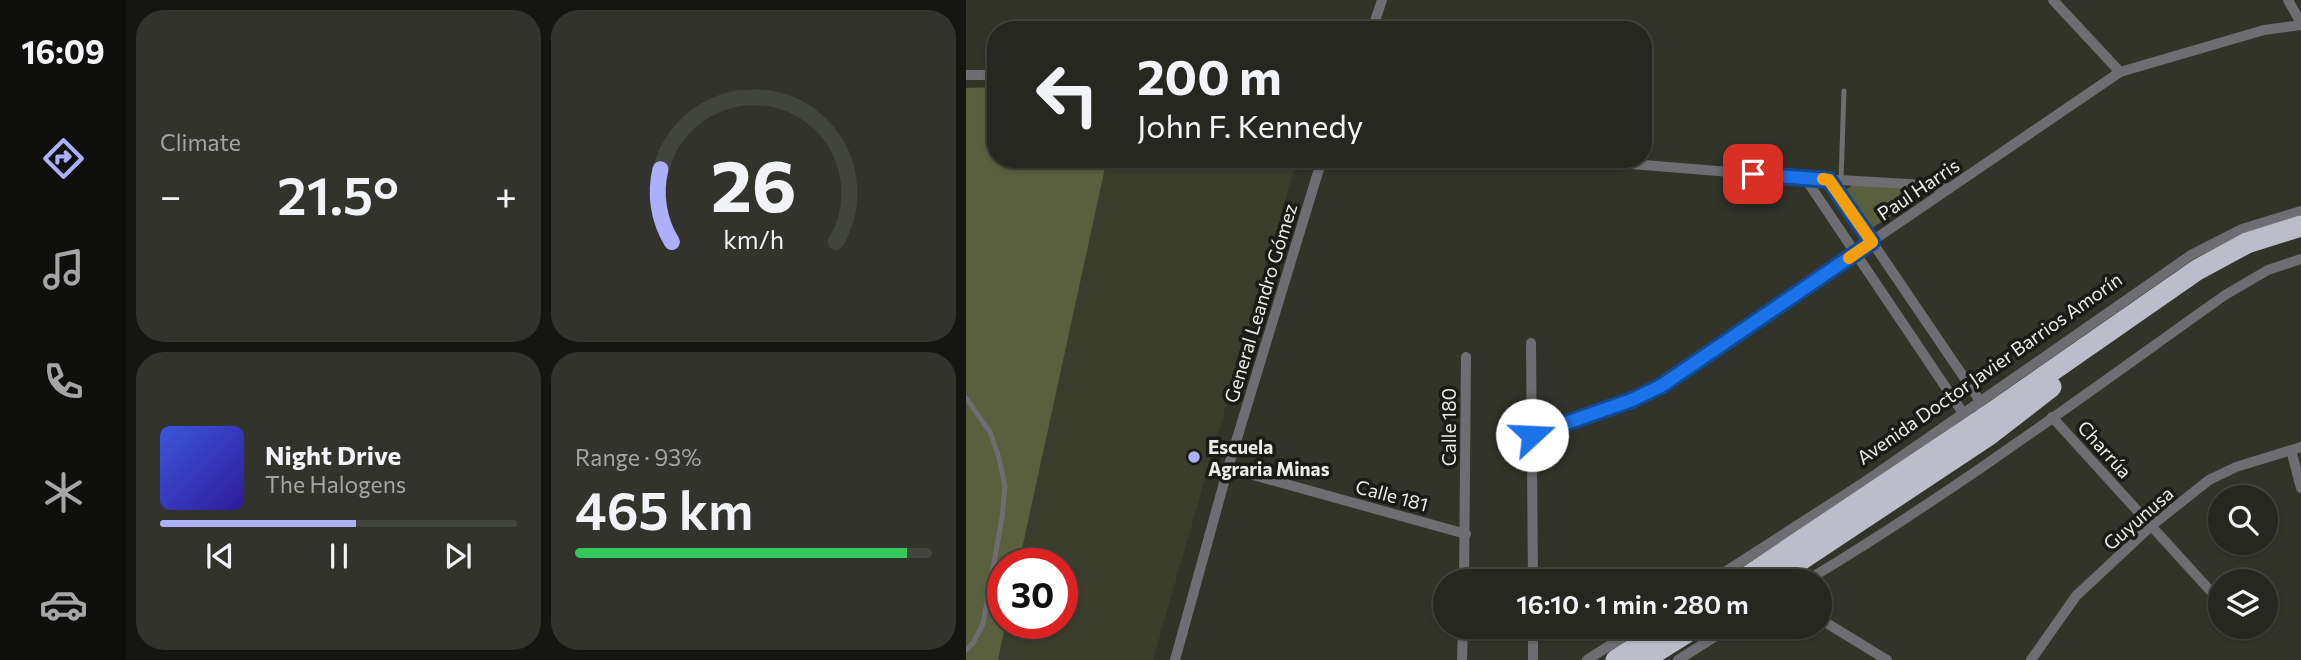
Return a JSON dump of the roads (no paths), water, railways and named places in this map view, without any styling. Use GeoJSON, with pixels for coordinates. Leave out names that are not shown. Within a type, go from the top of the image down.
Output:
{"type":"FeatureCollection","features":[{"type":"Feature","properties":{"kind":"highway","name":"Avenida Doctor Javier Barrios Amorín"},"geometry":{"type":"LineString","coordinates":[[1758,569],[1977,417],[2197,270],[2247,243],[2301,226]]}},
{"type":"Feature","properties":{"kind":"highway","name":"Avenida Doctor Javier Barrios Amorín"},"geometry":{"type":"LineString","coordinates":[[1784,569],[1977,417],[2046,391],[2226,267],[2263,250],[2301,239]]}},
{"type":"Feature","properties":{"kind":"highway"},"geometry":{"type":"LineString","coordinates":[[1615,660],[1648,639]]}},
{"type":"Feature","properties":{"kind":"highway"},"geometry":{"type":"LineString","coordinates":[[1643,660],[1676,639]]}},
{"type":"Feature","properties":{"kind":"street"},"geometry":{"type":"LineString","coordinates":[[1375,21],[1382,0]]}},
{"type":"Feature","properties":{"kind":"street"},"geometry":{"type":"LineString","coordinates":[[2053,0],[2120,72]]}},
{"type":"Feature","properties":{"kind":"street"},"geometry":{"type":"LineString","coordinates":[[2288,0],[2301,24]]}},
{"type":"Feature","properties":{"kind":"street","name":"Paul Harris"},"geometry":{"type":"LineString","coordinates":[[1532,435],[1632,400],[1661,386],[2120,72],[2264,30],[2301,24]]}},
{"type":"Feature","properties":{"kind":"street"},"geometry":{"type":"LineString","coordinates":[[966,75],[987,75]]}},
{"type":"Feature","properties":{"kind":"street"},"geometry":{"type":"LineString","coordinates":[[1652,166],[1925,185],[1949,189]]}},
{"type":"Feature","properties":{"kind":"street","name":"General Leandro Gómez"},"geometry":{"type":"LineString","coordinates":[[1175,660],[1228,468],[1319,168]]}},
{"type":"Feature","properties":{"kind":"street"},"geometry":{"type":"LineString","coordinates":[[1805,178],[1856,253],[1977,417]]}},
{"type":"Feature","properties":{"kind":"street"},"geometry":{"type":"LineString","coordinates":[[1835,180],[1977,417]]}},
{"type":"Feature","properties":{"kind":"street","name":"Avenida Doctor Javier Barrios Amorín"},"geometry":{"type":"LineString","coordinates":[[1730,569],[1863,483],[1977,417],[2191,255],[2242,229],[2301,211]]}},
{"type":"Feature","properties":{"kind":"street"},"geometry":{"type":"LineString","coordinates":[[1826,569],[1866,545],[2246,281],[2301,259]]}},
{"type":"Feature","properties":{"kind":"street"},"geometry":{"type":"LineString","coordinates":[[1531,343],[1533,569]]}},
{"type":"Feature","properties":{"kind":"street","name":"Calle 180"},"geometry":{"type":"LineString","coordinates":[[1465,569],[1466,357]]}},
{"type":"Feature","properties":{"kind":"street","name":"Charrúa"},"geometry":{"type":"LineString","coordinates":[[2052,417],[2208,588]]}},
{"type":"Feature","properties":{"kind":"street"},"geometry":{"type":"LineString","coordinates":[[2296,449],[2301,488]]}},
{"type":"Feature","properties":{"kind":"street","name":"Guyunusa"},"geometry":{"type":"LineString","coordinates":[[2031,660],[2076,596],[2151,526],[2209,480],[2236,467],[2296,449]]}},
{"type":"Feature","properties":{"kind":"street","name":"Calle 181"},"geometry":{"type":"LineString","coordinates":[[1228,468],[1466,534]]}},
{"type":"Feature","properties":{"kind":"street"},"geometry":{"type":"LineString","coordinates":[[1832,626],[1887,660]]}},
{"type":"Feature","properties":{"kind":"street"},"geometry":{"type":"LineString","coordinates":[[1462,660],[1463,639]]}},
{"type":"Feature","properties":{"kind":"street"},"geometry":{"type":"LineString","coordinates":[[1533,639],[1533,660]]}},
{"type":"Feature","properties":{"kind":"street"},"geometry":{"type":"LineString","coordinates":[[1587,660],[1620,639]]}},
{"type":"Feature","properties":{"kind":"street"},"geometry":{"type":"LineString","coordinates":[[1678,660],[1711,639]]}},
{"type":"Feature","properties":{"kind":"lane"},"geometry":{"type":"LineString","coordinates":[[1835,180],[1844,91]]}},
{"type":"Feature","properties":{"kind":"lane"},"geometry":{"type":"LineString","coordinates":[[966,398],[990,432],[1005,486],[983,624],[966,650]]}},
{"type":"Feature","properties":{"kind":"place","name":"Escuela Agraria Minas"},"geometry":{"type":"Point","coordinates":[1194,457]}}]}
